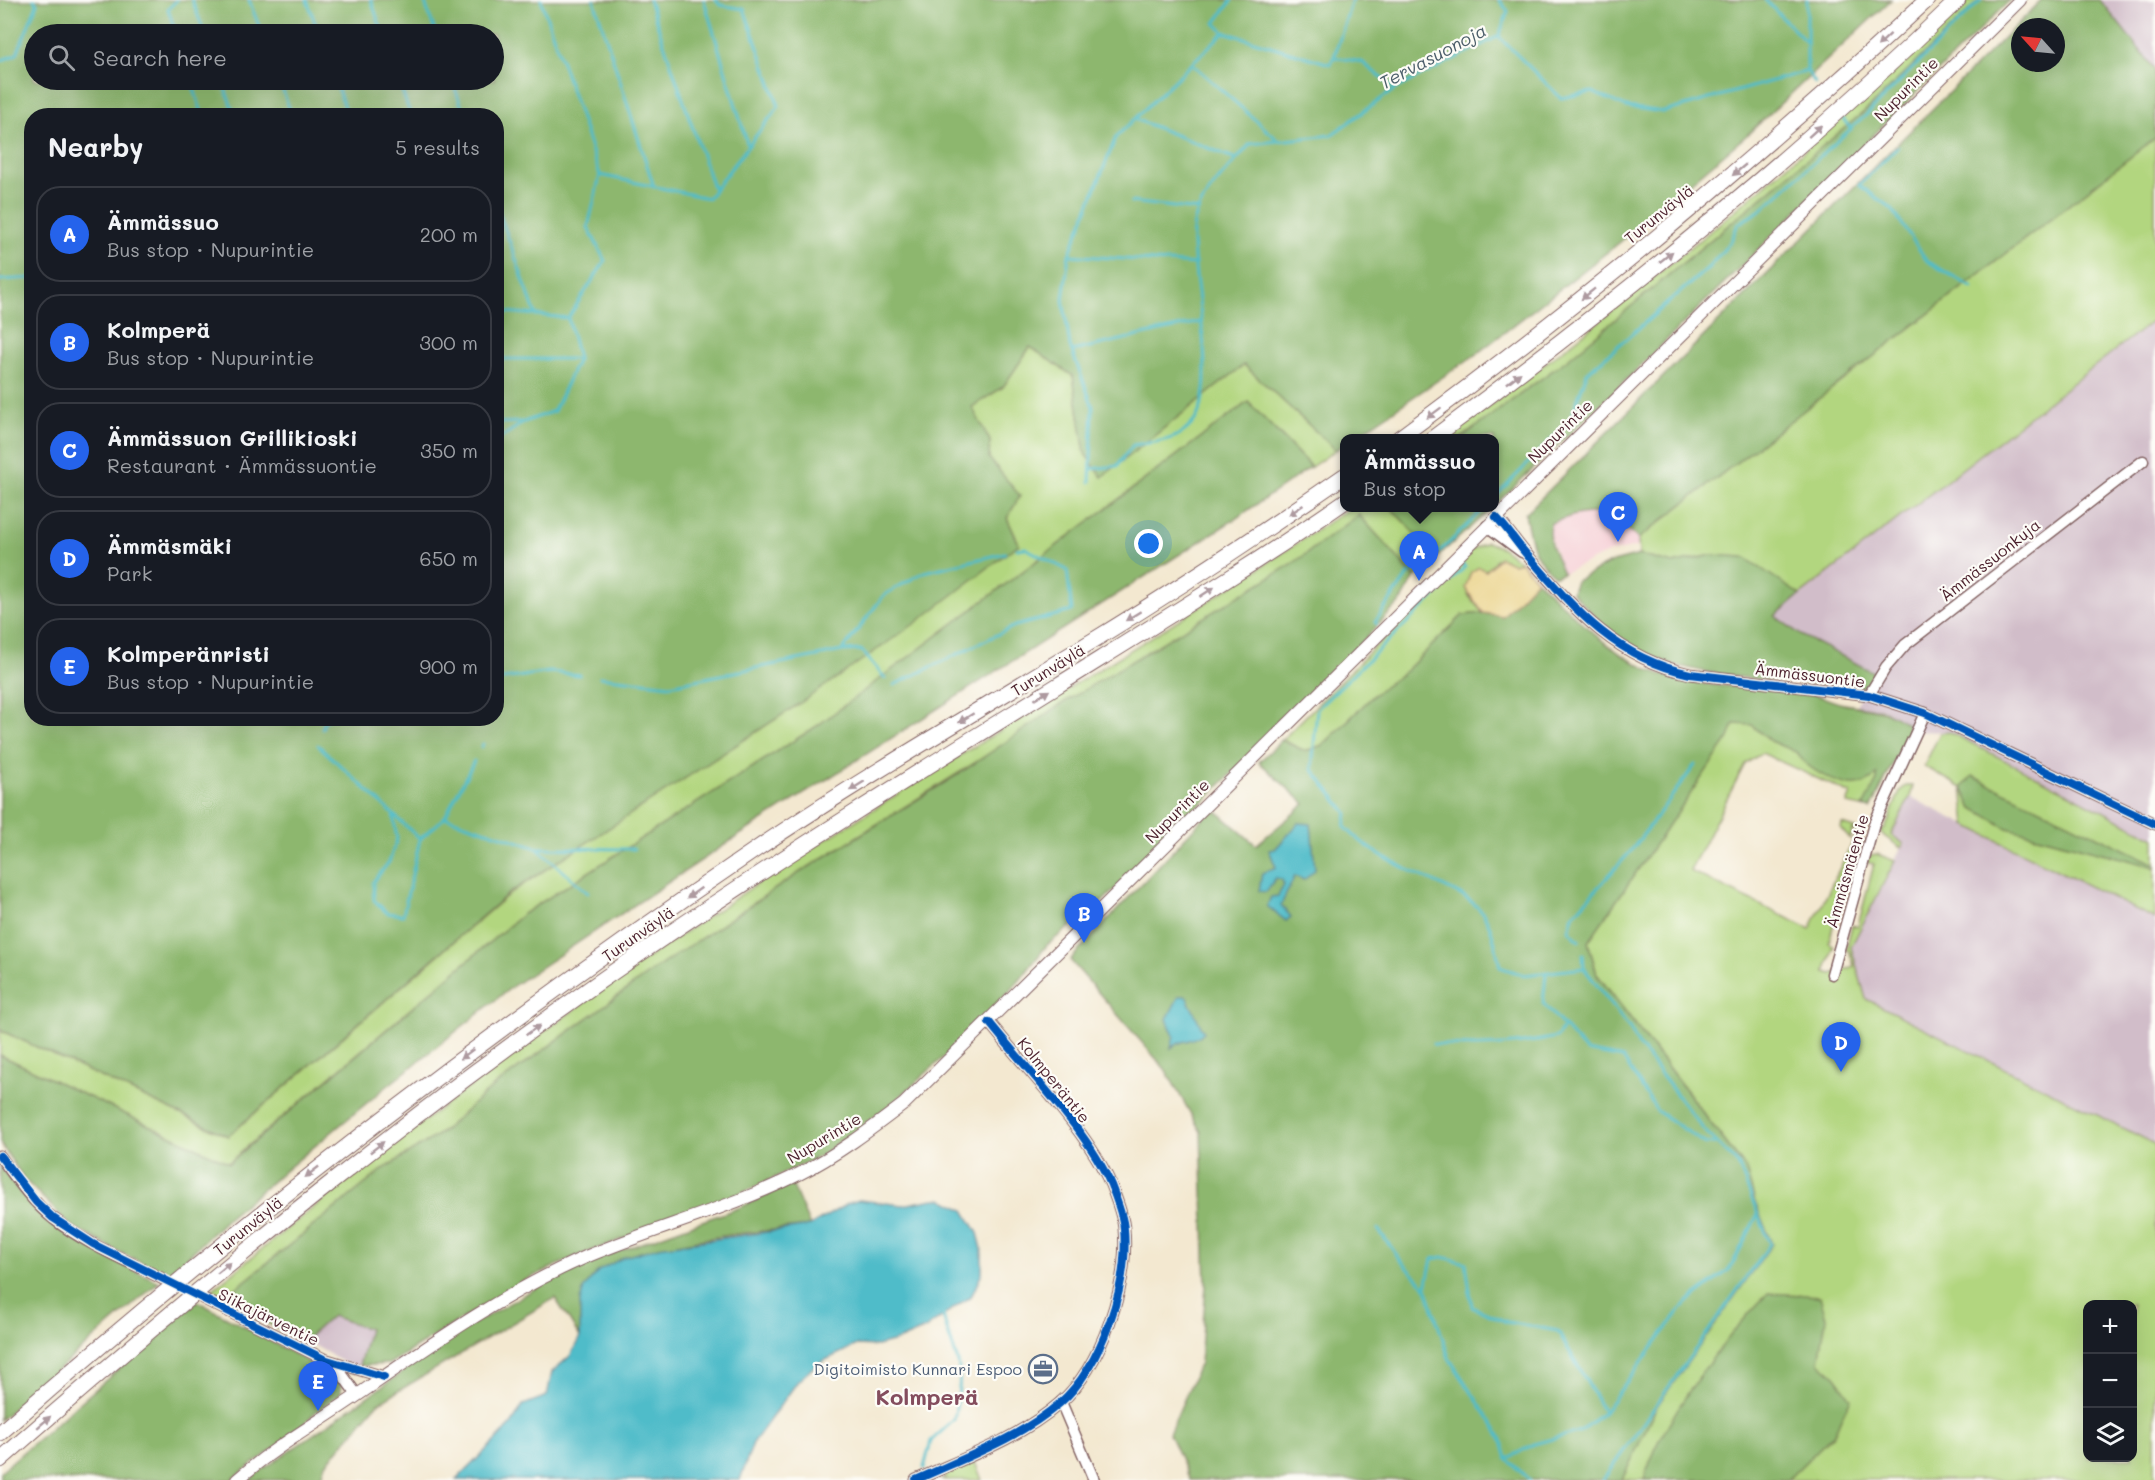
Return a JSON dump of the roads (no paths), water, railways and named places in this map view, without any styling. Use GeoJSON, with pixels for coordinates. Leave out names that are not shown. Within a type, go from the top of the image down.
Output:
{"type":"FeatureCollection","features":[{"type":"Feature","properties":{"kind":"highway","name":"Turunväylä"},"geometry":{"type":"LineString","coordinates":[[1404,434],[1572,307],[1696,207],[1790,126],[1927,0]]}},
{"type":"Feature","properties":{"kind":"highway"},"geometry":{"type":"LineString","coordinates":[[1438,434],[1586,322],[1710,221],[1837,112],[1958,0]]}},
{"type":"Feature","properties":{"kind":"highway","name":"Turunväylä"},"geometry":{"type":"LineString","coordinates":[[0,1433],[133,1316],[300,1181],[509,1023],[759,848],[1189,581],[1340,479]]}},
{"type":"Feature","properties":{"kind":"highway","name":"Turunväylä"},"geometry":{"type":"LineString","coordinates":[[0,1461],[149,1330],[306,1203],[531,1030],[775,863],[1202,596],[1340,505]]}},
{"type":"Feature","properties":{"kind":"main road","name":"Nupurintie"},"geometry":{"type":"LineString","coordinates":[[237,1480],[470,1318],[548,1274],[789,1178],[846,1147],[904,1104],[2019,0]]}},
{"type":"Feature","properties":{"kind":"street","name":"Ämmässuonkuja"},"geometry":{"type":"LineString","coordinates":[[1869,695],[1886,667],[1905,645],[2143,461]]}},
{"type":"Feature","properties":{"kind":"street","name":"Ämmässuontie"},"geometry":{"type":"LineString","coordinates":[[1496,517],[1528,556],[1610,640],[1633,655],[1663,668],[1690,674],[1869,695],[1925,712],[2155,824]]}},
{"type":"Feature","properties":{"kind":"street","name":"Ämmässuontie"},"geometry":{"type":"LineString","coordinates":[[1487,526],[1502,540],[1528,556]]}},
{"type":"Feature","properties":{"kind":"street","name":"Ämmäsmäentie"},"geometry":{"type":"LineString","coordinates":[[1832,974],[1874,824],[1925,712]]}},
{"type":"Feature","properties":{"kind":"street","name":"Kolmperäntie"},"geometry":{"type":"LineString","coordinates":[[916,1480],[930,1477],[1024,1429],[1061,1402],[1082,1376],[1109,1325],[1124,1258],[1124,1227],[1111,1185],[1087,1144],[989,1022]]}},
{"type":"Feature","properties":{"kind":"street"},"geometry":{"type":"LineString","coordinates":[[0,1155],[23,1187],[53,1218],[93,1244],[163,1279]]}},
{"type":"Feature","properties":{"kind":"street","name":"Siikajärventie"},"geometry":{"type":"LineString","coordinates":[[202,1298],[324,1359]]}},
{"type":"Feature","properties":{"kind":"street"},"geometry":{"type":"LineString","coordinates":[[324,1359],[384,1377]]}},
{"type":"Feature","properties":{"kind":"street"},"geometry":{"type":"LineString","coordinates":[[324,1359],[341,1373],[357,1395]]}},
{"type":"Feature","properties":{"kind":"street"},"geometry":{"type":"LineString","coordinates":[[1061,1402],[1094,1480]]}},
{"type":"Feature","properties":{"kind":"water"},"geometry":{"type":"Polygon","coordinates":[[[1299,823],[1311,824],[1315,870],[1304,880],[1295,876],[1281,905],[1291,917],[1286,921],[1267,906],[1271,897],[1278,896],[1284,885],[1282,880],[1276,878],[1266,892],[1259,891],[1262,873],[1276,867],[1269,850],[1275,849],[1299,823]]]}},
{"type":"Feature","properties":{"kind":"water"},"geometry":{"type":"Polygon","coordinates":[[[1179,996],[1186,996],[1204,1032],[1200,1036],[1171,1048],[1174,1036],[1167,1019],[1179,996]]]}},
{"type":"Feature","properties":{"kind":"water","name":"Kolmperä"},"geometry":{"type":"Polygon","coordinates":[[[943,1199],[964,1210],[978,1233],[982,1249],[982,1273],[972,1295],[925,1329],[900,1340],[877,1346],[857,1345],[817,1364],[798,1381],[753,1443],[740,1480],[456,1480],[511,1425],[523,1405],[547,1396],[552,1372],[570,1356],[580,1337],[580,1301],[584,1288],[598,1271],[624,1257],[658,1247],[810,1226],[847,1204],[859,1200],[903,1205],[943,1199]]]}},
{"type":"Feature","properties":{"kind":"waterway"},"geometry":{"type":"LineString","coordinates":[[29,24],[37,4],[34,0]]}},
{"type":"Feature","properties":{"kind":"waterway"},"geometry":{"type":"LineString","coordinates":[[173,24],[168,9],[177,0]]}},
{"type":"Feature","properties":{"kind":"waterway"},"geometry":{"type":"LineString","coordinates":[[192,0],[201,24]]}},
{"type":"Feature","properties":{"kind":"waterway"},"geometry":{"type":"LineString","coordinates":[[249,0],[258,24]]}},
{"type":"Feature","properties":{"kind":"waterway"},"geometry":{"type":"LineString","coordinates":[[307,0],[315,24]]}},
{"type":"Feature","properties":{"kind":"waterway"},"geometry":{"type":"LineString","coordinates":[[371,0],[379,24]]}},
{"type":"Feature","properties":{"kind":"waterway"},"geometry":{"type":"LineString","coordinates":[[424,0],[432,24]]}},
{"type":"Feature","properties":{"kind":"waterway"},"geometry":{"type":"LineString","coordinates":[[541,0],[600,175]]}},
{"type":"Feature","properties":{"kind":"waterway"},"geometry":{"type":"LineString","coordinates":[[594,0],[654,187]]}},
{"type":"Feature","properties":{"kind":"waterway"},"geometry":{"type":"LineString","coordinates":[[649,0],[714,190]]}},
{"type":"Feature","properties":{"kind":"waterway"},"geometry":{"type":"LineString","coordinates":[[704,0],[748,146]]}},
{"type":"Feature","properties":{"kind":"waterway"},"geometry":{"type":"LineString","coordinates":[[568,318],[605,261],[588,227],[600,175],[708,198],[779,106],[744,9],[720,5],[716,0]]}},
{"type":"Feature","properties":{"kind":"waterway"},"geometry":{"type":"LineString","coordinates":[[1090,482],[1093,407],[1070,346],[1063,299],[1069,255],[1116,137],[1224,32],[1215,23],[1232,0]]}},
{"type":"Feature","properties":{"kind":"waterway"},"geometry":{"type":"LineString","coordinates":[[1334,57],[1352,0]]}},
{"type":"Feature","properties":{"kind":"waterway"},"geometry":{"type":"LineString","coordinates":[[1499,0],[1508,11],[1499,36]]}},
{"type":"Feature","properties":{"kind":"waterway"},"geometry":{"type":"LineString","coordinates":[[1765,0],[1807,43]]}},
{"type":"Feature","properties":{"kind":"waterway"},"geometry":{"type":"LineString","coordinates":[[1807,0],[1807,71]]}},
{"type":"Feature","properties":{"kind":"waterway"},"geometry":{"type":"LineString","coordinates":[[1499,493],[1570,421],[1587,373],[1709,267],[1731,241],[1738,224],[1762,209],[1865,116],[1981,0]]}},
{"type":"Feature","properties":{"kind":"waterway"},"geometry":{"type":"LineString","coordinates":[[1224,32],[1330,64],[1334,57],[1362,62],[1395,89]]}},
{"type":"Feature","properties":{"kind":"waterway"},"geometry":{"type":"LineString","coordinates":[[0,61],[17,54],[24,36]]}},
{"type":"Feature","properties":{"kind":"waterway","name":"Tervasuonoja"},"geometry":{"type":"LineString","coordinates":[[1091,469],[1117,466],[1133,445],[1172,438],[1192,424],[1201,408],[1205,360],[1193,250],[1195,218],[1215,184],[1250,144],[1331,135],[1395,89],[1499,36]]}},
{"type":"Feature","properties":{"kind":"waterway","name":"Tervasuonoja"},"geometry":{"type":"LineString","coordinates":[[1499,37],[1561,98],[1592,92],[1626,107],[1664,112],[1807,71]]}},
{"type":"Feature","properties":{"kind":"waterway"},"geometry":{"type":"LineString","coordinates":[[1192,64],[1278,140]]}},
{"type":"Feature","properties":{"kind":"waterway"},"geometry":{"type":"LineString","coordinates":[[1807,71],[1815,83]]}},
{"type":"Feature","properties":{"kind":"waterway"},"geometry":{"type":"LineString","coordinates":[[194,90],[200,108]]}},
{"type":"Feature","properties":{"kind":"waterway"},"geometry":{"type":"LineString","coordinates":[[226,90],[232,108]]}},
{"type":"Feature","properties":{"kind":"waterway"},"geometry":{"type":"LineString","coordinates":[[283,90],[289,108]]}},
{"type":"Feature","properties":{"kind":"waterway"},"geometry":{"type":"LineString","coordinates":[[338,90],[344,108]]}},
{"type":"Feature","properties":{"kind":"waterway"},"geometry":{"type":"LineString","coordinates":[[402,90],[408,108]]}},
{"type":"Feature","properties":{"kind":"waterway"},"geometry":{"type":"LineString","coordinates":[[456,90],[462,108]]}},
{"type":"Feature","properties":{"kind":"waterway"},"geometry":{"type":"LineString","coordinates":[[1135,119],[1236,159]]}},
{"type":"Feature","properties":{"kind":"waterway"},"geometry":{"type":"LineString","coordinates":[[1843,119],[1851,129]]}},
{"type":"Feature","properties":{"kind":"waterway"},"geometry":{"type":"LineString","coordinates":[[1898,147],[1859,185],[1892,209],[1927,261],[1973,288]]}},
{"type":"Feature","properties":{"kind":"waterway"},"geometry":{"type":"LineString","coordinates":[[1131,202],[1199,210]]}},
{"type":"Feature","properties":{"kind":"waterway"},"geometry":{"type":"LineString","coordinates":[[504,226],[536,315]]}},
{"type":"Feature","properties":{"kind":"waterway"},"geometry":{"type":"LineString","coordinates":[[1069,255],[1196,264]]}},
{"type":"Feature","properties":{"kind":"waterway"},"geometry":{"type":"LineString","coordinates":[[0,280],[24,278]]}},
{"type":"Feature","properties":{"kind":"waterway"},"geometry":{"type":"LineString","coordinates":[[504,312],[568,318],[578,359],[554,411],[524,422],[504,436]]}},
{"type":"Feature","properties":{"kind":"waterway"},"geometry":{"type":"LineString","coordinates":[[1072,351],[1200,322]]}},
{"type":"Feature","properties":{"kind":"waterway"},"geometry":{"type":"LineString","coordinates":[[504,359],[578,359]]}},
{"type":"Feature","properties":{"kind":"waterway"},"geometry":{"type":"LineString","coordinates":[[504,423],[522,422]]}},
{"type":"Feature","properties":{"kind":"waterway"},"geometry":{"type":"LineString","coordinates":[[1377,624],[1375,622],[1408,575],[1446,546],[1480,512]]}},
{"type":"Feature","properties":{"kind":"waterway"},"geometry":{"type":"LineString","coordinates":[[894,685],[1015,626],[1072,611],[1067,570],[1025,548],[1017,549]]}},
{"type":"Feature","properties":{"kind":"waterway"},"geometry":{"type":"LineString","coordinates":[[600,677],[670,685],[842,651],[884,595],[924,572],[1005,553]]}},
{"type":"Feature","properties":{"kind":"waterway"},"geometry":{"type":"LineString","coordinates":[[1461,563],[1465,567],[1317,709],[1312,769],[1347,813],[1345,827],[1355,836],[1387,859],[1459,894],[1481,911],[1491,931],[1500,967],[1524,975],[1584,968]]}},
{"type":"Feature","properties":{"kind":"waterway"},"geometry":{"type":"LineString","coordinates":[[843,651],[861,650],[885,678]]}},
{"type":"Feature","properties":{"kind":"waterway"},"geometry":{"type":"LineString","coordinates":[[504,679],[550,672],[580,675]]}},
{"type":"Feature","properties":{"kind":"waterway"},"geometry":{"type":"LineString","coordinates":[[318,745],[420,839],[403,915],[387,913],[374,900],[373,882],[389,862],[397,839],[393,814]]}},
{"type":"Feature","properties":{"kind":"waterway"},"geometry":{"type":"LineString","coordinates":[[420,839],[445,817],[474,761]]}},
{"type":"Feature","properties":{"kind":"waterway"},"geometry":{"type":"LineString","coordinates":[[1579,941],[1569,930],[1573,915],[1631,851],[1695,765]]}},
{"type":"Feature","properties":{"kind":"waterway"},"geometry":{"type":"LineString","coordinates":[[445,817],[537,848],[588,893]]}},
{"type":"Feature","properties":{"kind":"waterway"},"geometry":{"type":"LineString","coordinates":[[537,848],[634,849]]}},
{"type":"Feature","properties":{"kind":"waterway"},"geometry":{"type":"LineString","coordinates":[[1583,954],[1584,968],[1630,1029],[1639,1046],[1704,1130],[1738,1164],[1770,1244],[1603,1480]]}},
{"type":"Feature","properties":{"kind":"waterway"},"geometry":{"type":"LineString","coordinates":[[1546,974],[1543,1003],[1586,1051],[1623,1058],[1657,1111],[1706,1144],[1715,1143]]}},
{"type":"Feature","properties":{"kind":"waterway"},"geometry":{"type":"LineString","coordinates":[[1433,1044],[1480,1046],[1525,1042],[1557,1037],[1564,1026]]}},
{"type":"Feature","properties":{"kind":"waterway"},"geometry":{"type":"LineString","coordinates":[[1507,1459],[1534,1444],[1581,1431],[1604,1412],[1685,1304],[1730,1269],[1758,1214]]}},
{"type":"Feature","properties":{"kind":"waterway"},"geometry":{"type":"LineString","coordinates":[[1378,1229],[1401,1261],[1426,1287],[1449,1358],[1501,1437],[1507,1459],[1530,1480]]}},
{"type":"Feature","properties":{"kind":"waterway"},"geometry":{"type":"LineString","coordinates":[[1426,1287],[1432,1259],[1443,1257],[1466,1263],[1472,1307],[1507,1322],[1558,1331],[1604,1412]]}},
{"type":"Feature","properties":{"kind":"waterway"},"geometry":{"type":"LineString","coordinates":[[924,1468],[931,1441],[954,1420],[959,1390],[959,1367],[943,1314]]}},
{"type":"Feature","properties":{"kind":"place","name":"Ämmässuon Grillikioski"},"geometry":{"type":"Point","coordinates":[1618,542]}},
{"type":"Feature","properties":{"kind":"place","name":"Ämmässuo"},"geometry":{"type":"Point","coordinates":[1419,581]}},
{"type":"Feature","properties":{"kind":"place","name":"Kolmperä"},"geometry":{"type":"Point","coordinates":[1084,943]}},
{"type":"Feature","properties":{"kind":"place","name":"Ämmäsmäki"},"geometry":{"type":"Point","coordinates":[1841,1072]}},
{"type":"Feature","properties":{"kind":"place","name":"Digitoimisto Kunnari Espoo"},"geometry":{"type":"Point","coordinates":[1043,1369]}},
{"type":"Feature","properties":{"kind":"place","name":"Kolmperänristi"},"geometry":{"type":"Point","coordinates":[318,1411]}},
{"type":"Feature","properties":{"kind":"district","name":"Kolmperä"},"geometry":{"type":"Point","coordinates":[927,1397]}}]}
